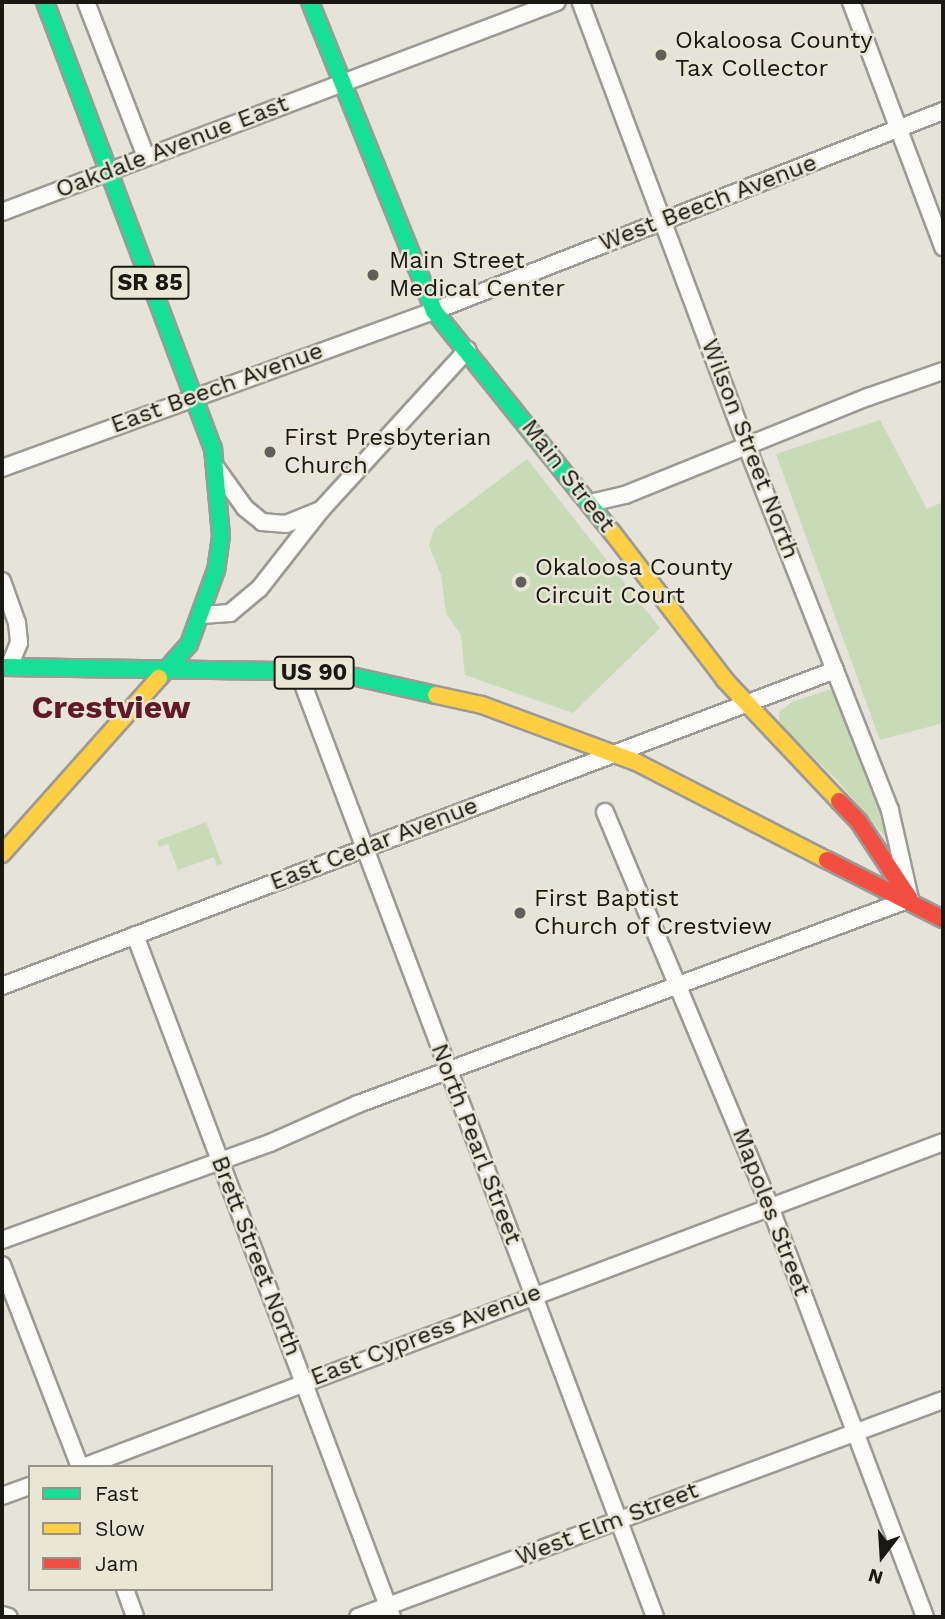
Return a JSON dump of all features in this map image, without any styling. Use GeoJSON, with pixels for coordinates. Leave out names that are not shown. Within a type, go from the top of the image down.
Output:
{"type":"FeatureCollection","features":[{"type":"Feature","properties":{"kind":"main road","name":"SR 85"},"geometry":{"type":"LineString","coordinates":[[2,854],[172,666],[202,615],[220,536],[217,470],[194,396],[45,2]]}},
{"type":"Feature","properties":{"kind":"main road","name":"Main Street"},"geometry":{"type":"LineString","coordinates":[[310,2],[434,311],[747,702],[859,822],[910,899]]}},
{"type":"Feature","properties":{"kind":"main road","name":"US 90"},"geometry":{"type":"LineString","coordinates":[[5,667],[172,666],[299,671],[356,677],[482,705],[614,753],[910,899],[943,919]]}},
{"type":"Feature","properties":{"kind":"street"},"geometry":{"type":"LineString","coordinates":[[86,2],[146,157]]}},
{"type":"Feature","properties":{"kind":"street","name":"Oakdale Avenue East"},"geometry":{"type":"LineString","coordinates":[[2,212],[557,2]]}},
{"type":"Feature","properties":{"kind":"street","name":"Wilson Street North"},"geometry":{"type":"LineString","coordinates":[[581,2],[747,447],[890,810],[910,899]]}},
{"type":"Feature","properties":{"kind":"street"},"geometry":{"type":"LineString","coordinates":[[851,2],[943,247]]}},
{"type":"Feature","properties":{"kind":"street","name":"West Beech Avenue"},"geometry":{"type":"LineString","coordinates":[[434,311],[663,218],[943,111]]}},
{"type":"Feature","properties":{"kind":"street","name":"East Beech Avenue"},"geometry":{"type":"LineString","coordinates":[[2,468],[434,311]]}},
{"type":"Feature","properties":{"kind":"street"},"geometry":{"type":"LineString","coordinates":[[202,615],[230,613],[239,607],[321,510],[467,350]]}},
{"type":"Feature","properties":{"kind":"street"},"geometry":{"type":"LineString","coordinates":[[590,503],[625,495],[943,371]]}},
{"type":"Feature","properties":{"kind":"street"},"geometry":{"type":"LineString","coordinates":[[217,470],[245,508],[262,522],[286,524],[321,510]]}},
{"type":"Feature","properties":{"kind":"street"},"geometry":{"type":"LineString","coordinates":[[2,581],[17,622],[19,643],[5,667]]}},
{"type":"Feature","properties":{"kind":"street","name":"East Cedar Avenue"},"geometry":{"type":"LineString","coordinates":[[2,986],[835,670]]}},
{"type":"Feature","properties":{"kind":"street","name":"North Pearl Street"},"geometry":{"type":"LineString","coordinates":[[299,671],[655,1617]]}},
{"type":"Feature","properties":{"kind":"street","name":"Mapoles Street"},"geometry":{"type":"LineString","coordinates":[[605,811],[680,983],[769,1204],[925,1617]]}},
{"type":"Feature","properties":{"kind":"street"},"geometry":{"type":"LineString","coordinates":[[2,1240],[220,1160],[448,1070],[910,899]]}},
{"type":"Feature","properties":{"kind":"street","name":"Brett Street North"},"geometry":{"type":"LineString","coordinates":[[135,935],[390,1612]]}},
{"type":"Feature","properties":{"kind":"street","name":"East Cypress Avenue"},"geometry":{"type":"LineString","coordinates":[[87,1465],[769,1204],[943,1142]]}},
{"type":"Feature","properties":{"kind":"street"},"geometry":{"type":"LineString","coordinates":[[2,1265],[81,1465]]}},
{"type":"Feature","properties":{"kind":"street","name":"West Elm Street"},"geometry":{"type":"LineString","coordinates":[[358,1617],[390,1612],[617,1520],[943,1400]]}},
{"type":"Feature","properties":{"kind":"street"},"geometry":{"type":"LineString","coordinates":[[2,1496],[28,1487]]}},
{"type":"Feature","properties":{"kind":"street"},"geometry":{"type":"LineString","coordinates":[[126,1591],[135,1617]]}},
{"type":"Feature","properties":{"kind":"street"},"geometry":{"type":"LineString","coordinates":[[2,1615],[9,1617]]}},
{"type":"Feature","properties":{"kind":"green space"},"geometry":{"type":"Polygon","coordinates":[[[880,420],[927,509],[943,502],[943,723],[880,740],[776,454],[880,420]]]}},
{"type":"Feature","properties":{"kind":"green space"},"geometry":{"type":"Polygon","coordinates":[[[527,459],[660,628],[573,713],[465,675],[461,635],[446,613],[441,575],[429,546],[434,529],[527,459]]]}},
{"type":"Feature","properties":{"kind":"green space"},"geometry":{"type":"Polygon","coordinates":[[[838,687],[886,809],[888,840],[836,779],[779,724],[779,712],[792,702],[838,687]]]}},
{"type":"Feature","properties":{"kind":"green space"},"geometry":{"type":"Polygon","coordinates":[[[206,822],[222,864],[217,866],[214,857],[178,870],[168,844],[159,847],[157,841],[206,822]]]}},
{"type":"Feature","properties":{"kind":"traffic: fast"},"geometry":{"type":"LineString","coordinates":[[45,2],[213,448],[221,536],[216,570],[189,644],[159,678]]}},
{"type":"Feature","properties":{"kind":"traffic: fast"},"geometry":{"type":"LineString","coordinates":[[310,2],[434,311],[612,532]]}},
{"type":"Feature","properties":{"kind":"traffic: fast"},"geometry":{"type":"LineString","coordinates":[[2,667],[298,671],[356,677],[436,695]]}},
{"type":"Feature","properties":{"kind":"traffic: slow"},"geometry":{"type":"LineString","coordinates":[[612,532],[725,680],[839,801]]}},
{"type":"Feature","properties":{"kind":"traffic: slow"},"geometry":{"type":"LineString","coordinates":[[2,854],[159,678]]}},
{"type":"Feature","properties":{"kind":"traffic: slow"},"geometry":{"type":"LineString","coordinates":[[436,695],[482,705],[636,762],[827,860]]}},
{"type":"Feature","properties":{"kind":"traffic: jam"},"geometry":{"type":"LineString","coordinates":[[839,801],[859,822],[910,899]]}},
{"type":"Feature","properties":{"kind":"traffic: jam"},"geometry":{"type":"LineString","coordinates":[[827,860],[943,919]]}},
{"type":"Feature","properties":{"kind":"place","name":"Okaloosa County Tax Collector"},"geometry":{"type":"Point","coordinates":[661,55]}},
{"type":"Feature","properties":{"kind":"place","name":"Main Street Medical Center"},"geometry":{"type":"Point","coordinates":[373,275]}},
{"type":"Feature","properties":{"kind":"place","name":"First Presbyterian Church"},"geometry":{"type":"Point","coordinates":[270,452]}},
{"type":"Feature","properties":{"kind":"place","name":"Okaloosa County Circuit Court"},"geometry":{"type":"Point","coordinates":[521,582]}},
{"type":"Feature","properties":{"kind":"place","name":"First Baptist Church of Crestview"},"geometry":{"type":"Point","coordinates":[520,913]}},
{"type":"Feature","properties":{"kind":"district","name":"Crestview"},"geometry":{"type":"Point","coordinates":[111,707]}}]}
